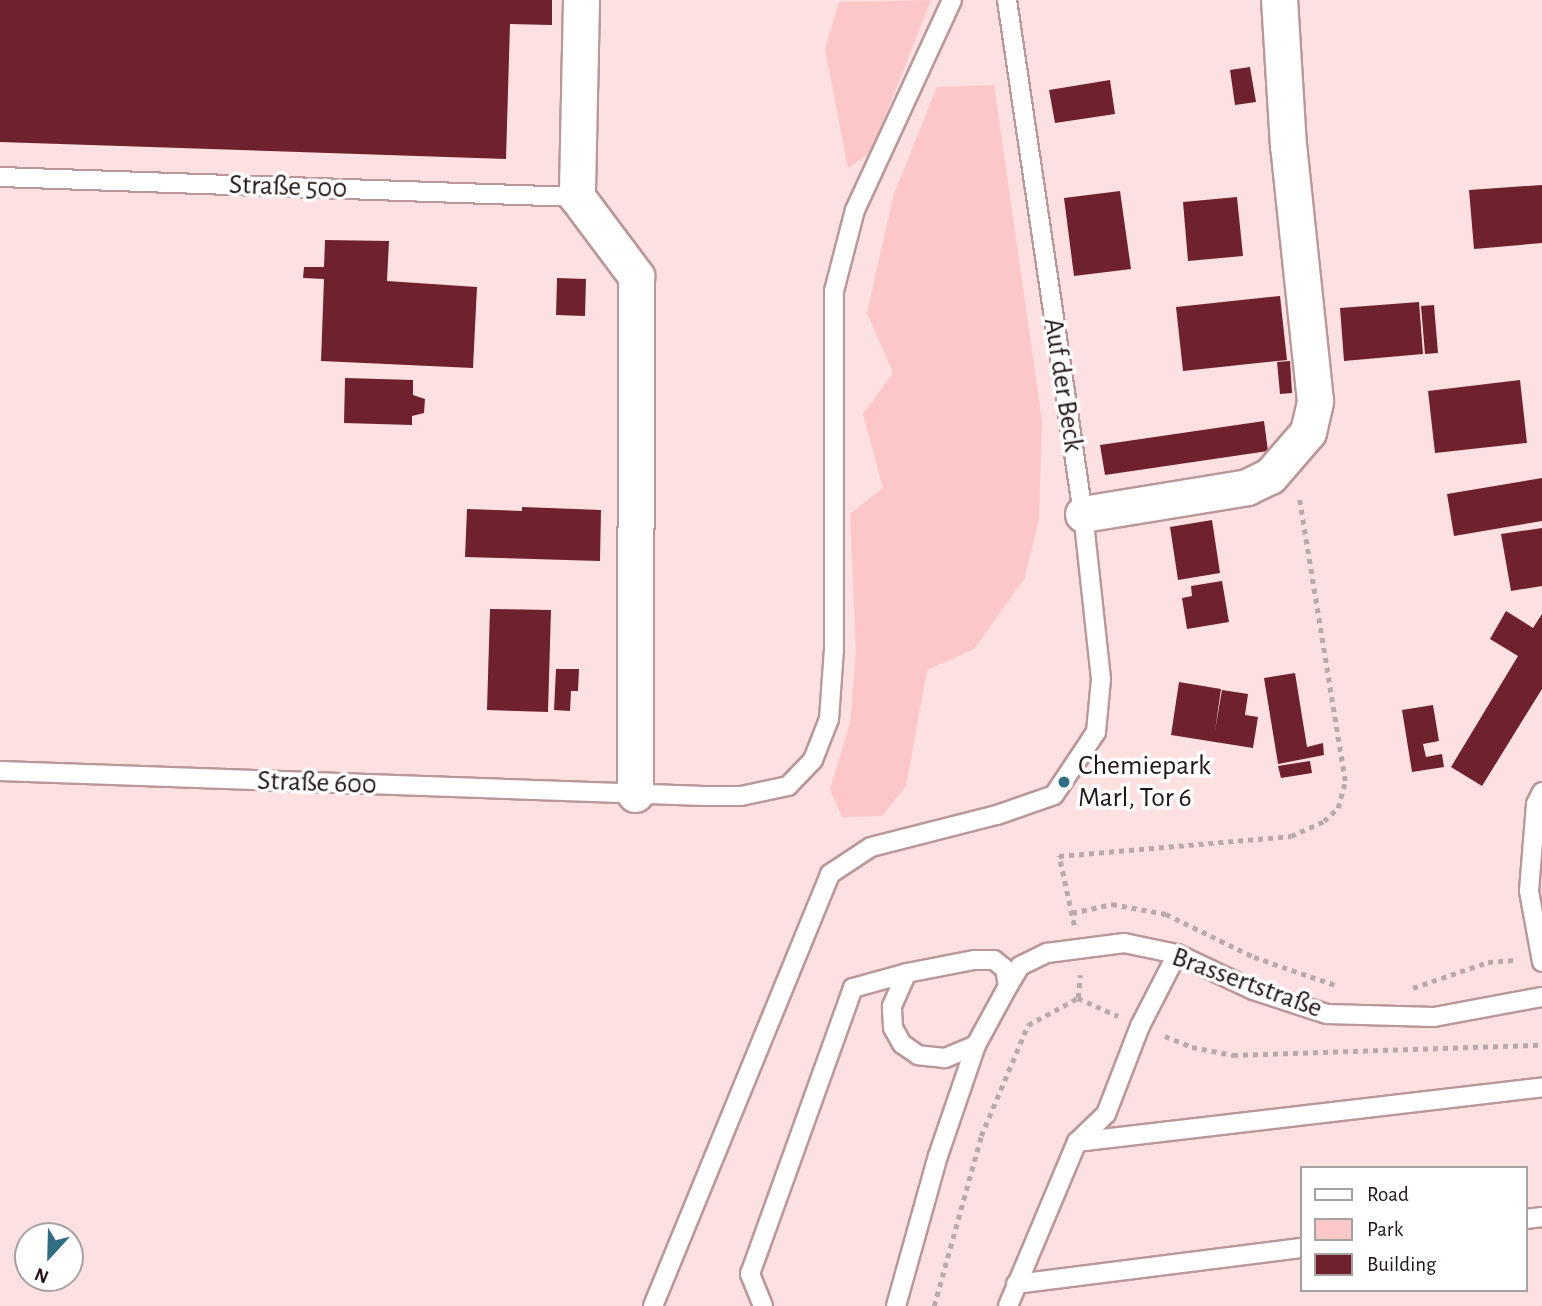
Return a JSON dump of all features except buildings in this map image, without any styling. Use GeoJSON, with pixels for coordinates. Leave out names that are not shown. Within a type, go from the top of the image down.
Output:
{"type":"FeatureCollection","features":[{"type":"Feature","properties":{"kind":"street"},"geometry":{"type":"LineString","coordinates":[[581,0],[577,197],[636,276],[635,794]]}},
{"type":"Feature","properties":{"kind":"street"},"geometry":{"type":"LineString","coordinates":[[1083,514],[1247,486],[1270,476],[1292,455],[1308,432],[1315,401],[1288,146],[1279,0]]}},
{"type":"Feature","properties":{"kind":"lane","name":"Straße 600"},"geometry":{"type":"LineString","coordinates":[[0,771],[727,796],[788,786],[813,760],[829,719],[834,650],[834,291],[855,210],[952,0]]}},
{"type":"Feature","properties":{"kind":"lane","name":"Auf der Beck"},"geometry":{"type":"LineString","coordinates":[[653,1306],[830,874],[871,847],[997,816],[1054,795],[1078,765],[1096,732],[1101,707],[1083,514],[1007,0]]}},
{"type":"Feature","properties":{"kind":"lane","name":"Straße 500"},"geometry":{"type":"LineString","coordinates":[[0,177],[577,197]]}},
{"type":"Feature","properties":{"kind":"lane"},"geometry":{"type":"LineString","coordinates":[[1542,792],[1536,803],[1529,891],[1542,962]]}},
{"type":"Feature","properties":{"kind":"lane","name":"Brassertstraße"},"geometry":{"type":"LineString","coordinates":[[1008,986],[1020,966],[1047,953],[1124,943],[1177,954],[1253,990],[1327,1014],[1434,1017],[1542,997]]}},
{"type":"Feature","properties":{"kind":"lane"},"geometry":{"type":"LineString","coordinates":[[764,1306],[750,1275],[853,988],[926,966],[1047,953]]}},
{"type":"Feature","properties":{"kind":"lane"},"geometry":{"type":"LineString","coordinates":[[1007,1306],[1077,1142],[1106,1114],[1140,1026],[1177,954]]}},
{"type":"Feature","properties":{"kind":"lane"},"geometry":{"type":"LineString","coordinates":[[895,1306],[938,1156],[976,1045],[1008,986],[1005,969],[994,960],[974,960]]}},
{"type":"Feature","properties":{"kind":"lane"},"geometry":{"type":"LineString","coordinates":[[907,973],[892,1006],[893,1028],[902,1044],[918,1055],[945,1058],[976,1045]]}},
{"type":"Feature","properties":{"kind":"lane"},"geometry":{"type":"LineString","coordinates":[[1077,1142],[1542,1087]]}},
{"type":"Feature","properties":{"kind":"lane"},"geometry":{"type":"LineString","coordinates":[[1016,1284],[1300,1248]]}},
{"type":"Feature","properties":{"kind":"path"},"geometry":{"type":"LineString","coordinates":[[1292,455],[1345,781],[1338,808],[1324,821],[1291,836],[1059,856],[1072,913],[1112,904],[1166,914],[1254,957],[1342,987]]}},
{"type":"Feature","properties":{"kind":"path"},"geometry":{"type":"LineString","coordinates":[[1409,990],[1488,962]]}},
{"type":"Feature","properties":{"kind":"path"},"geometry":{"type":"LineString","coordinates":[[934,1306],[981,1136],[1028,1025],[1078,998],[1192,1047],[1233,1055],[1542,1045]]}},
{"type":"Feature","properties":{"kind":"shaded area"},"geometry":{"type":"Polygon","coordinates":[[[0,0],[1542,0],[1542,1306],[0,1306],[0,0]]]}},
{"type":"Feature","properties":{"kind":"green space"},"geometry":{"type":"Polygon","coordinates":[[[931,0],[871,152],[848,168],[825,49],[839,2],[931,0]]]}},
{"type":"Feature","properties":{"kind":"green space"},"geometry":{"type":"Polygon","coordinates":[[[994,85],[1042,421],[1039,519],[1024,579],[974,649],[927,670],[906,786],[882,816],[842,817],[830,789],[850,723],[856,652],[850,514],[883,488],[863,414],[893,373],[867,313],[893,197],[937,87],[994,85]]]}},
{"type":"Feature","properties":{"kind":"place","name":"Chemiepark Marl, Tor 6"},"geometry":{"type":"Point","coordinates":[1064,782]}}]}
